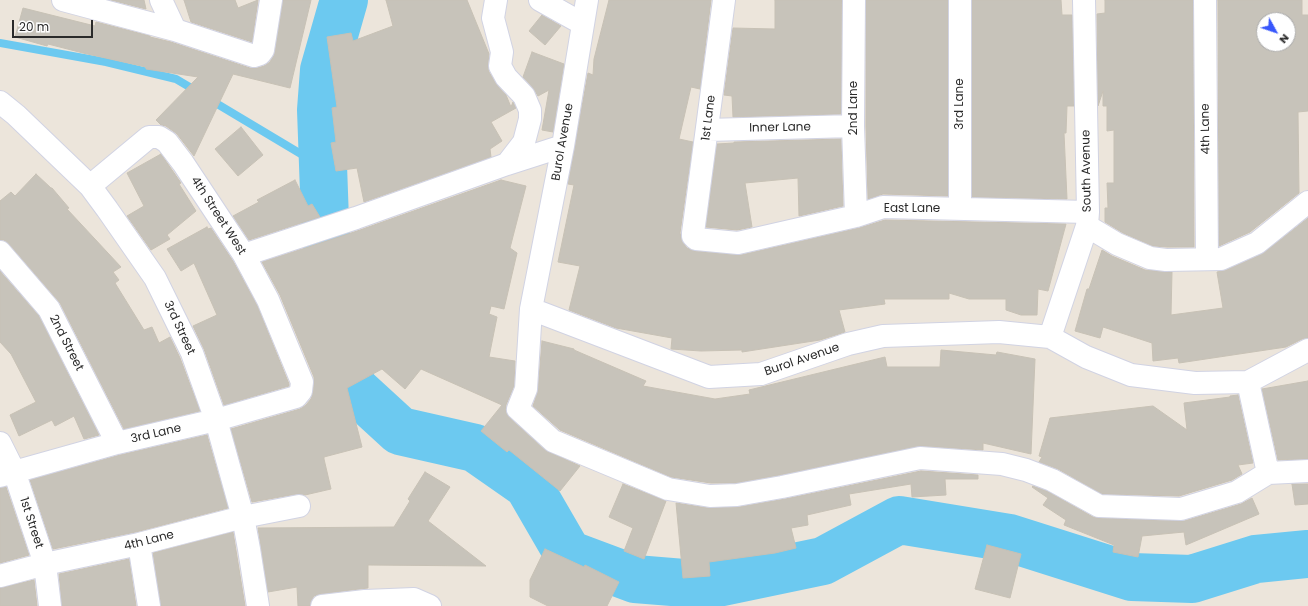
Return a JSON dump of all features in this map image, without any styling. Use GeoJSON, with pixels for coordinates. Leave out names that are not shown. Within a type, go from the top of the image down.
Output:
{"type":"FeatureCollection","features":[{"type":"Feature","properties":{"kind":"street"},"geometry":{"type":"LineString","coordinates":[[63,0],[175,30],[254,56],[258,56],[263,50],[271,0]]}},
{"type":"Feature","properties":{"kind":"street"},"geometry":{"type":"LineString","coordinates":[[161,0],[175,30]]}},
{"type":"Feature","properties":{"kind":"street"},"geometry":{"type":"LineString","coordinates":[[496,0],[493,18],[502,52],[500,66],[506,77],[524,96],[530,110],[530,119],[524,142],[507,164]]}},
{"type":"Feature","properties":{"kind":"street"},"geometry":{"type":"LineString","coordinates":[[540,0],[583,24]]}},
{"type":"Feature","properties":{"kind":"street","name":"Burol Avenue"},"geometry":{"type":"LineString","coordinates":[[587,0],[563,146],[531,309],[709,377],[761,374],[848,344],[883,336],[999,332],[1050,337],[1086,357],[1131,375],[1195,383],[1248,382],[1308,350]]}},
{"type":"Feature","properties":{"kind":"street","name":"1st Lane"},"geometry":{"type":"LineString","coordinates":[[693,236],[724,0]]}},
{"type":"Feature","properties":{"kind":"street","name":"2nd Lane"},"geometry":{"type":"LineString","coordinates":[[854,0],[853,126],[856,216]]}},
{"type":"Feature","properties":{"kind":"street","name":"3rd Lane"},"geometry":{"type":"LineString","coordinates":[[960,0],[960,209]]}},
{"type":"Feature","properties":{"kind":"street","name":"South Avenue"},"geometry":{"type":"LineString","coordinates":[[1050,337],[1087,219],[1084,0]]}},
{"type":"Feature","properties":{"kind":"street","name":"4th Lane"},"geometry":{"type":"LineString","coordinates":[[1205,0],[1207,259]]}},
{"type":"Feature","properties":{"kind":"street","name":"3rd Street"},"geometry":{"type":"LineString","coordinates":[[0,102],[16,115],[90,186],[155,278],[192,353],[216,420],[243,517],[258,606]]}},
{"type":"Feature","properties":{"kind":"street","name":"Inner Lane"},"geometry":{"type":"LineString","coordinates":[[707,130],[853,126]]}},
{"type":"Feature","properties":{"kind":"street","name":"4th Street West"},"geometry":{"type":"LineString","coordinates":[[90,186],[149,137],[159,138],[167,142],[183,163],[244,255],[268,300],[302,382]]}},
{"type":"Feature","properties":{"kind":"street"},"geometry":{"type":"LineString","coordinates":[[244,255],[356,218],[507,164],[563,146]]}},
{"type":"Feature","properties":{"kind":"street","name":"East Lane"},"geometry":{"type":"LineString","coordinates":[[693,236],[696,239],[738,243],[856,216],[883,207],[960,209],[1087,219],[1117,244],[1150,258],[1166,260],[1221,259],[1258,243],[1308,202]]}},
{"type":"Feature","properties":{"kind":"street","name":"2nd Street"},"geometry":{"type":"LineString","coordinates":[[0,252],[49,309],[117,443]]}},
{"type":"Feature","properties":{"kind":"street"},"geometry":{"type":"LineString","coordinates":[[531,309],[526,389],[518,409],[553,441],[668,489],[710,496],[737,495],[920,458],[1002,464],[1026,470],[1052,480],[1099,506],[1181,509],[1237,492],[1268,473],[1308,471]]}},
{"type":"Feature","properties":{"kind":"street","name":"3rd Lane"},"geometry":{"type":"LineString","coordinates":[[7,474],[117,443],[216,420],[296,397],[301,391],[302,382]]}},
{"type":"Feature","properties":{"kind":"street"},"geometry":{"type":"LineString","coordinates":[[1248,382],[1268,473]]}},
{"type":"Feature","properties":{"kind":"street","name":"1st Street"},"geometry":{"type":"LineString","coordinates":[[0,443],[7,474],[45,564],[50,606]]}},
{"type":"Feature","properties":{"kind":"street","name":"4th Lane"},"geometry":{"type":"LineString","coordinates":[[0,576],[45,564],[139,544],[243,517],[299,506]]}},
{"type":"Feature","properties":{"kind":"street"},"geometry":{"type":"LineString","coordinates":[[139,544],[149,606]]}},
{"type":"Feature","properties":{"kind":"street"},"geometry":{"type":"LineString","coordinates":[[322,606],[414,599],[430,606]]}},
{"type":"Feature","properties":{"kind":"building"},"geometry":{"type":"Polygon","coordinates":[[[111,0],[144,0],[146,9],[111,0]]]}},
{"type":"Feature","properties":{"kind":"building"},"geometry":{"type":"Polygon","coordinates":[[[184,0],[235,0],[238,8],[258,0],[252,42],[191,22],[184,0]]]}},
{"type":"Feature","properties":{"kind":"building"},"geometry":{"type":"Polygon","coordinates":[[[283,0],[311,0],[290,88],[233,74],[194,156],[177,134],[166,126],[161,125],[156,120],[198,77],[146,69],[146,67],[48,44],[47,46],[15,37],[23,8],[95,26],[96,22],[171,42],[250,68],[257,68],[270,62],[275,52],[283,0]]]}},
{"type":"Feature","properties":{"kind":"building"},"geometry":{"type":"Polygon","coordinates":[[[386,0],[467,0],[489,54],[489,72],[497,85],[506,95],[511,107],[513,102],[516,108],[491,122],[502,141],[490,149],[491,157],[364,202],[357,168],[336,171],[331,143],[336,142],[332,108],[337,107],[327,37],[351,33],[353,41],[393,26],[386,0]]]}},
{"type":"Feature","properties":{"kind":"building"},"geometry":{"type":"Polygon","coordinates":[[[609,0],[711,0],[700,89],[691,87],[679,139],[693,142],[680,233],[682,241],[687,248],[695,251],[741,255],[859,228],[885,220],[1066,224],[1048,291],[1038,289],[1037,315],[1021,315],[1006,310],[1006,299],[969,299],[949,293],[949,299],[884,299],[885,304],[839,310],[845,332],[820,340],[742,352],[742,350],[701,351],[671,349],[672,338],[616,328],[569,310],[580,266],[558,262],[574,185],[568,184],[588,73],[593,75],[594,59],[609,0]]]}},
{"type":"Feature","properties":{"kind":"building"},"geometry":{"type":"Polygon","coordinates":[[[775,0],[842,0],[841,114],[733,117],[732,96],[724,95],[733,28],[775,29],[775,0]]]}},
{"type":"Feature","properties":{"kind":"building"},"geometry":{"type":"Polygon","coordinates":[[[866,0],[948,0],[948,196],[883,194],[868,199],[866,126],[866,0]]]}},
{"type":"Feature","properties":{"kind":"building"},"geometry":{"type":"Polygon","coordinates":[[[972,0],[1061,0],[1062,15],[1072,15],[1074,106],[1067,106],[1066,133],[1064,133],[1067,199],[972,197],[972,0]]]}},
{"type":"Feature","properties":{"kind":"building"},"geometry":{"type":"Polygon","coordinates":[[[1105,0],[1193,0],[1194,247],[1153,246],[1123,233],[1105,222],[1105,208],[1108,208],[1107,183],[1114,183],[1114,130],[1107,131],[1107,106],[1103,106],[1103,91],[1098,106],[1097,14],[1105,13],[1105,0]]]}},
{"type":"Feature","properties":{"kind":"building"},"geometry":{"type":"Polygon","coordinates":[[[1218,0],[1302,0],[1302,15],[1308,15],[1308,111],[1298,112],[1299,193],[1250,232],[1219,246],[1218,0]]]}},
{"type":"Feature","properties":{"kind":"building"},"geometry":{"type":"Polygon","coordinates":[[[542,15],[561,26],[545,45],[529,31],[542,15]]]}},
{"type":"Feature","properties":{"kind":"building"},"geometry":{"type":"Polygon","coordinates":[[[532,52],[564,64],[553,132],[542,130],[549,90],[538,96],[523,77],[532,52]]]}},
{"type":"Feature","properties":{"kind":"building"},"geometry":{"type":"Polygon","coordinates":[[[241,127],[263,155],[238,176],[215,149],[241,127]]]}},
{"type":"Feature","properties":{"kind":"building"},"geometry":{"type":"Polygon","coordinates":[[[841,139],[843,206],[799,216],[798,178],[745,183],[752,227],[737,230],[706,227],[717,144],[734,142],[841,139]]]}},
{"type":"Feature","properties":{"kind":"building"},"geometry":{"type":"Polygon","coordinates":[[[161,154],[181,183],[179,184],[196,211],[167,235],[170,239],[151,250],[127,216],[144,206],[127,173],[161,154]]]}},
{"type":"Feature","properties":{"kind":"building"},"geometry":{"type":"Polygon","coordinates":[[[36,174],[52,188],[69,208],[67,209],[121,267],[113,272],[119,280],[115,283],[144,330],[152,327],[159,343],[170,337],[180,358],[200,411],[124,429],[60,303],[9,244],[4,240],[0,240],[0,201],[11,192],[15,196],[36,174]]]}},
{"type":"Feature","properties":{"kind":"building"},"geometry":{"type":"Polygon","coordinates":[[[295,180],[308,206],[312,204],[320,217],[249,240],[233,216],[259,202],[257,200],[295,180]]]}},
{"type":"Feature","properties":{"kind":"building"},"geometry":{"type":"Polygon","coordinates":[[[501,180],[526,186],[510,248],[517,253],[504,309],[491,306],[489,314],[497,317],[489,357],[515,361],[514,386],[506,405],[506,412],[510,418],[545,450],[580,466],[560,491],[509,450],[507,452],[481,431],[502,405],[421,369],[405,389],[382,369],[347,388],[362,447],[324,457],[331,489],[305,495],[297,494],[252,502],[231,429],[300,409],[311,399],[314,383],[314,377],[280,295],[262,262],[360,230],[501,180]]]}},
{"type":"Feature","properties":{"kind":"building"},"geometry":{"type":"Polygon","coordinates":[[[1308,218],[1308,338],[1302,339],[1286,347],[1179,363],[1178,358],[1153,361],[1152,343],[1103,327],[1100,338],[1075,331],[1087,289],[1089,289],[1102,250],[1112,256],[1145,270],[1172,272],[1171,315],[1223,308],[1217,272],[1226,270],[1262,254],[1308,218]]]}},
{"type":"Feature","properties":{"kind":"building"},"geometry":{"type":"Polygon","coordinates":[[[207,227],[208,229],[211,228],[233,261],[257,305],[289,386],[224,405],[204,349],[193,326],[217,315],[194,263],[181,271],[167,249],[207,227]]]}},
{"type":"Feature","properties":{"kind":"building"},"geometry":{"type":"Polygon","coordinates":[[[0,271],[39,316],[99,435],[84,439],[74,416],[55,426],[52,420],[19,436],[10,415],[36,402],[11,354],[0,342],[0,271]]]}},
{"type":"Feature","properties":{"kind":"building"},"geometry":{"type":"Polygon","coordinates":[[[542,341],[574,349],[646,381],[643,386],[715,399],[750,394],[749,390],[885,357],[887,367],[940,367],[941,350],[996,355],[997,352],[1035,359],[1031,454],[983,443],[983,450],[921,446],[736,483],[711,483],[671,477],[560,430],[533,406],[538,390],[542,341]]]}},
{"type":"Feature","properties":{"kind":"building"},"geometry":{"type":"Polygon","coordinates":[[[1308,381],[1308,459],[1278,460],[1262,389],[1308,381]]]}},
{"type":"Feature","properties":{"kind":"building"},"geometry":{"type":"Polygon","coordinates":[[[1238,395],[1253,463],[1238,465],[1242,474],[1232,480],[1179,496],[1102,494],[1058,469],[1039,462],[1042,457],[1039,456],[1050,418],[1153,406],[1187,430],[1184,403],[1238,395]]]}},
{"type":"Feature","properties":{"kind":"building"},"geometry":{"type":"Polygon","coordinates":[[[207,435],[228,508],[136,532],[53,549],[30,480],[120,455],[207,435]]]}},
{"type":"Feature","properties":{"kind":"building"},"geometry":{"type":"Polygon","coordinates":[[[921,471],[978,475],[978,479],[945,479],[946,495],[912,497],[911,484],[849,494],[851,505],[807,515],[808,525],[791,528],[796,548],[775,553],[709,562],[710,576],[683,578],[676,503],[708,508],[739,507],[921,471]]]}},
{"type":"Feature","properties":{"kind":"building"},"geometry":{"type":"Polygon","coordinates":[[[425,472],[450,487],[428,521],[486,566],[368,565],[368,588],[320,594],[314,596],[310,606],[298,606],[297,587],[268,592],[258,528],[394,527],[410,501],[408,499],[425,472]]]}},
{"type":"Feature","properties":{"kind":"building"},"geometry":{"type":"Polygon","coordinates":[[[623,484],[666,501],[644,559],[624,551],[633,528],[609,517],[623,484]]]}},
{"type":"Feature","properties":{"kind":"building"},"geometry":{"type":"Polygon","coordinates":[[[1292,484],[1308,484],[1308,504],[1295,505],[1292,484]]]}},
{"type":"Feature","properties":{"kind":"building"},"geometry":{"type":"Polygon","coordinates":[[[1033,486],[1047,491],[1093,517],[1099,518],[1184,521],[1241,504],[1252,498],[1259,514],[1186,545],[1184,532],[1142,536],[1138,557],[1113,552],[1114,545],[1064,525],[1066,520],[1043,505],[1048,498],[1032,487],[1033,486]]]}},
{"type":"Feature","properties":{"kind":"building"},"geometry":{"type":"Polygon","coordinates":[[[6,487],[29,555],[0,563],[0,488],[6,487]]]}},
{"type":"Feature","properties":{"kind":"building"},"geometry":{"type":"Polygon","coordinates":[[[233,532],[245,606],[161,606],[153,553],[233,532]]]}},
{"type":"Feature","properties":{"kind":"building"},"geometry":{"type":"Polygon","coordinates":[[[987,545],[1021,554],[1010,598],[975,589],[987,545]]]}},
{"type":"Feature","properties":{"kind":"building"},"geometry":{"type":"Polygon","coordinates":[[[545,549],[584,567],[585,565],[619,582],[607,606],[548,606],[530,597],[530,580],[545,549]]]}},
{"type":"Feature","properties":{"kind":"building"},"geometry":{"type":"Polygon","coordinates":[[[129,559],[136,606],[62,606],[59,574],[129,559]]]}},
{"type":"Feature","properties":{"kind":"building"},"geometry":{"type":"Polygon","coordinates":[[[34,580],[37,606],[0,606],[0,588],[34,580]]]}},
{"type":"Feature","properties":{"kind":"waterway"},"geometry":{"type":"LineString","coordinates":[[344,0],[324,70],[321,110],[325,220],[330,280],[352,387],[400,431],[475,448],[528,485],[568,554],[635,579],[708,585],[823,561],[899,520],[1009,538],[1132,577],[1192,579],[1256,559],[1308,554]]}},
{"type":"Feature","properties":{"kind":"waterway"},"geometry":{"type":"LineString","coordinates":[[0,43],[106,62],[176,79],[198,92]]}},
{"type":"Feature","properties":{"kind":"waterway"},"geometry":{"type":"LineString","coordinates":[[209,99],[311,160],[323,172]]}}]}
